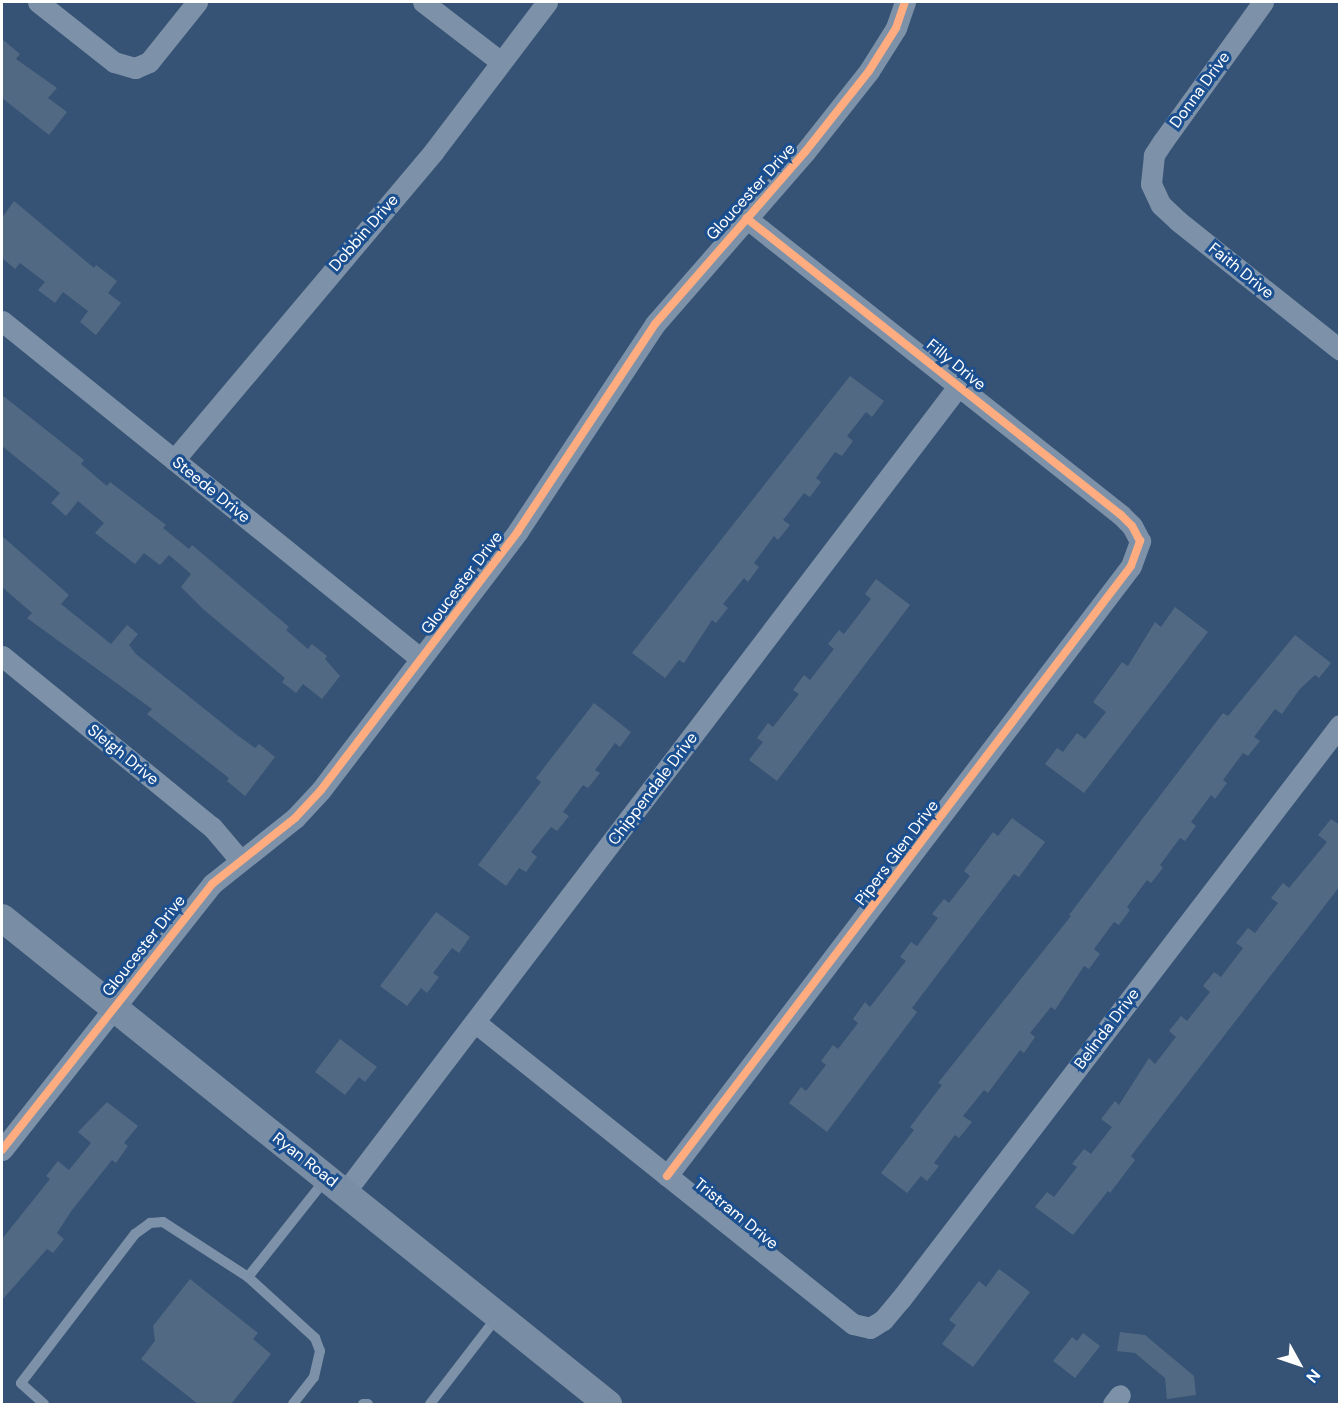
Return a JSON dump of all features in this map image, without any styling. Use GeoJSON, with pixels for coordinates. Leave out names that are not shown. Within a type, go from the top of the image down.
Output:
{"type":"FeatureCollection","features":[{"type":"Feature","properties":{"kind":"main road","name":"Ryan Road"},"geometry":{"type":"LineString","coordinates":[[2,918],[608,1404]]}},
{"type":"Feature","properties":{"kind":"street"},"geometry":{"type":"LineString","coordinates":[[38,2],[114,62],[135,68],[149,62],[197,2]]}},
{"type":"Feature","properties":{"kind":"street"},"geometry":{"type":"LineString","coordinates":[[423,2],[501,62]]}},
{"type":"Feature","properties":{"kind":"street","name":"Dobbin Drive"},"geometry":{"type":"LineString","coordinates":[[174,460],[434,151],[547,2]]}},
{"type":"Feature","properties":{"kind":"street","name":"Gloucester Drive"},"geometry":{"type":"LineString","coordinates":[[2,1150],[203,893],[239,859],[309,804],[518,531],[655,324],[805,152],[869,71],[896,28],[905,2]]}},
{"type":"Feature","properties":{"kind":"street","name":"Donna Drive"},"geometry":{"type":"LineString","coordinates":[[1151,184],[1154,155],[1263,2]]}},
{"type":"Feature","properties":{"kind":"street","name":"Faith Drive"},"geometry":{"type":"LineString","coordinates":[[1151,184],[1161,205],[1178,221],[1339,349]]}},
{"type":"Feature","properties":{"kind":"street","name":"Filly Drive"},"geometry":{"type":"LineString","coordinates":[[746,218],[1121,515],[1132,526],[1140,542]]}},
{"type":"Feature","properties":{"kind":"street","name":"Steede Drive"},"geometry":{"type":"LineString","coordinates":[[2,321],[421,659]]}},
{"type":"Feature","properties":{"kind":"street","name":"Chippendale Drive"},"geometry":{"type":"LineString","coordinates":[[336,1185],[476,1023],[959,386]]}},
{"type":"Feature","properties":{"kind":"street","name":"Pipers Glen Drive"},"geometry":{"type":"LineString","coordinates":[[667,1176],[1131,566],[1140,542]]}},
{"type":"Feature","properties":{"kind":"street","name":"Sleigh Drive"},"geometry":{"type":"LineString","coordinates":[[2,656],[212,826],[239,859]]}},
{"type":"Feature","properties":{"kind":"street","name":"Belinda Drive"},"geometry":{"type":"LineString","coordinates":[[870,1328],[883,1320],[900,1300],[1340,725]]}},
{"type":"Feature","properties":{"kind":"street","name":"Tristram Drive"},"geometry":{"type":"LineString","coordinates":[[476,1023],[846,1319],[870,1328]]}},
{"type":"Feature","properties":{"kind":"lane"},"geometry":{"type":"LineString","coordinates":[[248,1277],[336,1185]]}},
{"type":"Feature","properties":{"kind":"lane"},"geometry":{"type":"LineString","coordinates":[[44,1404],[21,1383],[135,1234],[150,1223],[163,1222],[248,1277],[315,1338],[320,1351],[314,1377],[292,1404]]}},
{"type":"Feature","properties":{"kind":"lane"},"geometry":{"type":"LineString","coordinates":[[430,1404],[498,1315]]}},
{"type":"Feature","properties":{"kind":"lane"},"geometry":{"type":"LineString","coordinates":[[363,1404],[368,1404]]}},
{"type":"Feature","properties":{"kind":"building"},"geometry":{"type":"Polygon","coordinates":[[[2,39],[20,54],[16,59],[57,88],[48,98],[67,112],[49,135],[2,98],[2,39]]]}},
{"type":"Feature","properties":{"kind":"building"},"geometry":{"type":"Polygon","coordinates":[[[14,201],[94,268],[96,265],[117,281],[108,293],[121,303],[96,335],[80,322],[88,311],[63,292],[55,303],[38,290],[45,282],[20,263],[15,269],[2,258],[2,218],[14,201]]]}},
{"type":"Feature","properties":{"kind":"building"},"geometry":{"type":"Polygon","coordinates":[[[850,376],[884,401],[872,417],[866,412],[847,436],[853,441],[842,456],[835,452],[816,478],[821,482],[810,497],[804,493],[783,520],[790,525],[778,540],[774,536],[754,563],[759,567],[748,582],[744,578],[723,604],[728,608],[716,623],[712,620],[684,663],[679,660],[665,678],[632,653],[850,376]]]}},
{"type":"Feature","properties":{"kind":"building"},"geometry":{"type":"Polygon","coordinates":[[[2,395],[84,460],[81,464],[107,486],[110,482],[166,525],[163,528],[189,549],[192,545],[289,627],[286,630],[308,649],[312,644],[327,656],[325,659],[340,676],[322,699],[303,684],[296,693],[282,682],[285,678],[203,609],[181,587],[191,574],[169,555],[160,565],[144,553],[135,564],[95,533],[104,523],[78,501],[66,516],[51,503],[60,493],[2,446],[2,395]]]}},
{"type":"Feature","properties":{"kind":"building"},"geometry":{"type":"Polygon","coordinates":[[[2,536],[69,595],[61,604],[111,644],[127,625],[138,634],[129,645],[136,654],[237,735],[255,748],[259,744],[275,757],[245,796],[227,781],[229,778],[147,714],[152,709],[27,618],[32,613],[2,587],[2,536]]]}},
{"type":"Feature","properties":{"kind":"building"},"geometry":{"type":"Polygon","coordinates":[[[876,579],[910,605],[777,781],[749,760],[763,742],[757,738],[768,723],[773,727],[799,694],[793,690],[804,675],[810,680],[834,649],[828,644],[839,630],[844,634],[871,599],[865,594],[876,579]]]}},
{"type":"Feature","properties":{"kind":"building"},"geometry":{"type":"Polygon","coordinates":[[[1175,607],[1208,632],[1084,793],[1045,764],[1057,748],[1063,752],[1077,733],[1085,739],[1106,712],[1093,702],[1122,662],[1128,666],[1155,622],[1161,627],[1175,607]]]}},
{"type":"Feature","properties":{"kind":"building"},"geometry":{"type":"Polygon","coordinates":[[[1295,635],[1331,663],[1319,678],[1315,675],[1299,690],[1282,714],[1275,709],[1254,737],[1260,741],[1248,756],[1243,753],[1223,780],[1227,783],[1215,799],[1211,795],[1191,822],[1196,826],[1185,841],[1180,838],[1160,865],[1163,868],[1151,883],[1147,880],[1127,907],[1130,910],[1119,925],[1114,922],[1094,949],[1100,954],[1089,969],[1084,966],[1055,1010],[1051,1007],[1030,1033],[1035,1037],[1024,1053],[1020,1050],[988,1093],[984,1090],[963,1116],[972,1122],[959,1138],[955,1135],[934,1163],[939,1166],[927,1181],[921,1176],[907,1193],[881,1173],[914,1130],[910,1127],[942,1085],[938,1083],[1071,916],[1069,915],[1223,713],[1228,716],[1295,635]]]}},
{"type":"Feature","properties":{"kind":"building"},"geometry":{"type":"Polygon","coordinates":[[[594,703],[631,732],[620,747],[615,743],[595,770],[600,773],[588,788],[583,785],[563,812],[569,816],[557,831],[551,827],[531,852],[537,857],[526,872],[519,868],[506,886],[478,865],[541,782],[536,778],[594,703]]]}},
{"type":"Feature","properties":{"kind":"building"},"geometry":{"type":"Polygon","coordinates":[[[1012,818],[1045,842],[1019,877],[1014,874],[912,1008],[917,1012],[827,1132],[789,1103],[801,1087],[806,1091],[826,1065],[821,1061],[833,1045],[838,1049],[858,1023],[853,1019],[865,1002],[870,1007],[906,961],[900,957],[911,942],[917,946],[938,918],[932,914],[944,899],[949,903],[970,876],[964,871],[993,832],[998,836],[1012,818]]]}},
{"type":"Feature","properties":{"kind":"building"},"geometry":{"type":"Polygon","coordinates":[[[1331,819],[1340,825],[1340,886],[1131,1156],[1135,1160],[1110,1193],[1108,1191],[1073,1235],[1035,1207],[1047,1192],[1054,1197],[1077,1167],[1072,1164],[1084,1149],[1091,1154],[1112,1127],[1101,1119],[1115,1101],[1119,1105],[1149,1058],[1155,1064],[1176,1037],[1169,1031],[1181,1016],[1187,1021],[1210,992],[1203,986],[1214,972],[1221,977],[1243,948],[1236,943],[1248,928],[1255,933],[1278,903],[1271,898],[1283,883],[1289,888],[1327,842],[1318,835],[1331,819]]]}},
{"type":"Feature","properties":{"kind":"building"},"geometry":{"type":"Polygon","coordinates":[[[436,912],[470,937],[459,953],[452,948],[433,973],[439,977],[427,993],[421,988],[407,1006],[380,986],[436,912]]]}},
{"type":"Feature","properties":{"kind":"building"},"geometry":{"type":"Polygon","coordinates":[[[340,1039],[377,1067],[365,1082],[359,1077],[345,1095],[315,1072],[340,1039]]]}},
{"type":"Feature","properties":{"kind":"building"},"geometry":{"type":"Polygon","coordinates":[[[107,1102],[138,1126],[124,1143],[128,1146],[116,1163],[112,1160],[72,1210],[57,1233],[64,1239],[53,1253],[47,1249],[2,1300],[2,1239],[50,1179],[46,1176],[58,1161],[69,1170],[91,1143],[78,1132],[107,1102]]]}},
{"type":"Feature","properties":{"kind":"building"},"geometry":{"type":"Polygon","coordinates":[[[999,1269],[1030,1292],[973,1367],[942,1344],[956,1325],[949,1320],[979,1281],[986,1287],[999,1269]]]}},
{"type":"Feature","properties":{"kind":"building"},"geometry":{"type":"Polygon","coordinates":[[[190,1279],[258,1333],[253,1339],[271,1354],[231,1404],[198,1404],[141,1359],[155,1341],[153,1326],[190,1279]]]}},
{"type":"Feature","properties":{"kind":"building"},"geometry":{"type":"Polygon","coordinates":[[[1120,1332],[1145,1335],[1194,1376],[1196,1395],[1167,1399],[1165,1378],[1135,1353],[1117,1351],[1120,1332]]]}},
{"type":"Feature","properties":{"kind":"building"},"geometry":{"type":"Polygon","coordinates":[[[1083,1333],[1100,1346],[1075,1378],[1053,1361],[1072,1337],[1077,1341],[1083,1333]]]}},
{"type":"Feature","properties":{"kind":"cycle path"},"geometry":{"type":"LineString","coordinates":[[2,1150],[212,884],[295,818],[321,790],[518,531],[655,324],[805,152],[869,71],[896,28],[905,2]]}},
{"type":"Feature","properties":{"kind":"cycle path"},"geometry":{"type":"LineString","coordinates":[[667,1176],[1131,566],[1140,541],[1132,526],[1121,515],[746,218]]}}]}
